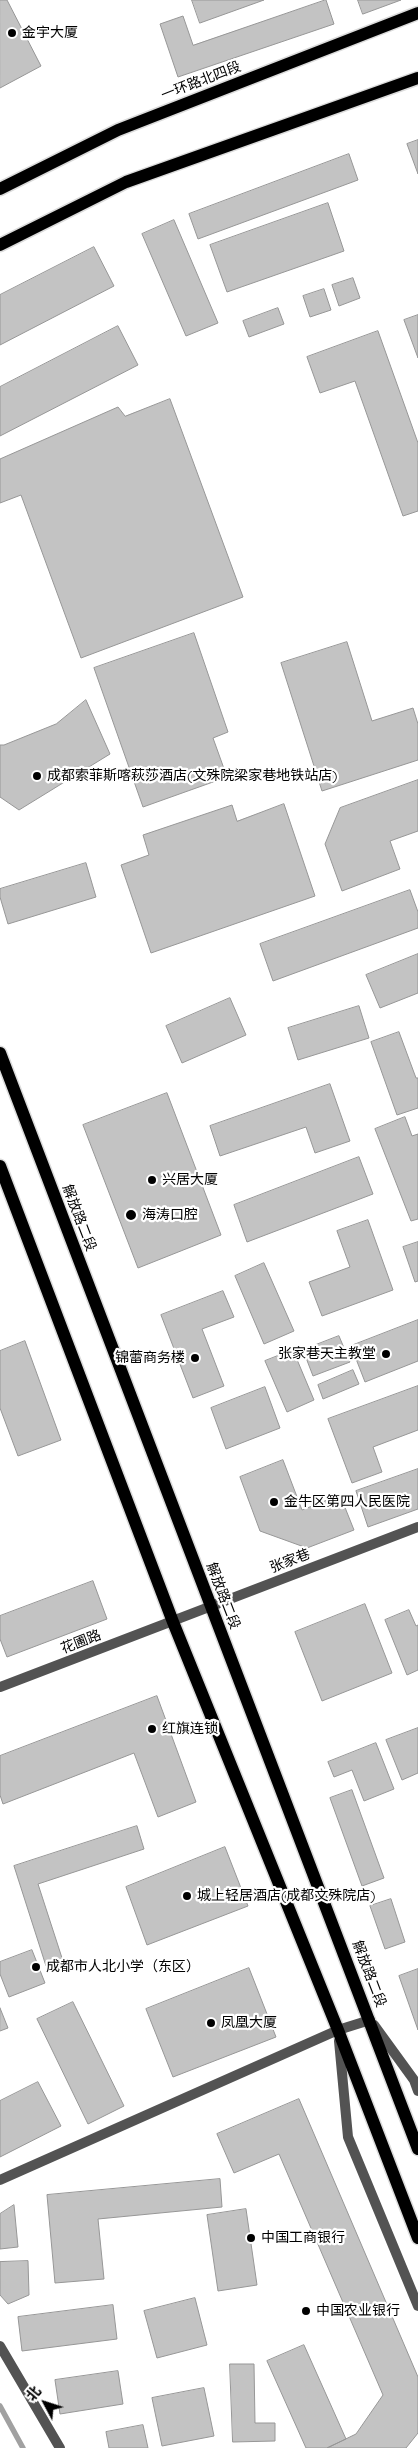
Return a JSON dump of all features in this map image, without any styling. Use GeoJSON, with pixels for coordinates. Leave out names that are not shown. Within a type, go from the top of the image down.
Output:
{"type":"FeatureCollection","features":[{"type":"Feature","properties":{"kind":"main road","name":"一环路北四段"},"geometry":{"type":"LineString","coordinates":[[0,189],[118,130],[418,13]]}},
{"type":"Feature","properties":{"kind":"main road"},"geometry":{"type":"LineString","coordinates":[[0,245],[126,182],[418,78]]}},
{"type":"Feature","properties":{"kind":"main road","name":"解放路二段"},"geometry":{"type":"LineString","coordinates":[[0,1053],[418,2149]]}},
{"type":"Feature","properties":{"kind":"main road"},"geometry":{"type":"LineString","coordinates":[[0,1166],[173,1622],[338,2030],[418,2238]]}},
{"type":"Feature","properties":{"kind":"street","name":"张家巷"},"geometry":{"type":"LineString","coordinates":[[173,1622],[210,1606],[418,1527]]}},
{"type":"Feature","properties":{"kind":"street","name":"花圃路"},"geometry":{"type":"LineString","coordinates":[[0,1688],[173,1622]]}},
{"type":"Feature","properties":{"kind":"street"},"geometry":{"type":"LineString","coordinates":[[0,2180],[338,2030],[370,2020],[414,2080],[418,2091]]}},
{"type":"Feature","properties":{"kind":"street"},"geometry":{"type":"LineString","coordinates":[[338,2030],[348,2137],[418,2306]]}},
{"type":"Feature","properties":{"kind":"street"},"geometry":{"type":"LineString","coordinates":[[0,2346],[60,2448]]}},
{"type":"Feature","properties":{"kind":"building","name":"金宇大厦"},"geometry":{"type":"Polygon","coordinates":[[[0,0],[7,0],[41,66],[0,88],[0,0]]]}},
{"type":"Feature","properties":{"kind":"building"},"geometry":{"type":"Polygon","coordinates":[[[192,0],[264,0],[200,23],[192,0]]]}},
{"type":"Feature","properties":{"kind":"building"},"geometry":{"type":"Polygon","coordinates":[[[326,0],[334,24],[178,77],[160,24],[183,16],[193,45],[326,0]]]}},
{"type":"Feature","properties":{"kind":"building"},"geometry":{"type":"Polygon","coordinates":[[[358,0],[401,0],[363,14],[358,0]]]}},
{"type":"Feature","properties":{"kind":"building"},"geometry":{"type":"Polygon","coordinates":[[[418,140],[418,174],[407,144],[418,140]]]}},
{"type":"Feature","properties":{"kind":"building"},"geometry":{"type":"Polygon","coordinates":[[[349,154],[358,180],[198,239],[189,214],[349,154]]]}},
{"type":"Feature","properties":{"kind":"building"},"geometry":{"type":"Polygon","coordinates":[[[328,203],[344,251],[227,292],[210,245],[328,203]]]}},
{"type":"Feature","properties":{"kind":"building"},"geometry":{"type":"Polygon","coordinates":[[[174,220],[218,323],[186,336],[142,234],[174,220]]]}},
{"type":"Feature","properties":{"kind":"building"},"geometry":{"type":"Polygon","coordinates":[[[94,247],[114,286],[0,345],[0,295],[94,247]]]}},
{"type":"Feature","properties":{"kind":"building"},"geometry":{"type":"Polygon","coordinates":[[[353,278],[360,298],[339,306],[332,285],[353,278]]]}},
{"type":"Feature","properties":{"kind":"building"},"geometry":{"type":"Polygon","coordinates":[[[324,289],[331,310],[310,317],[303,296],[324,289]]]}},
{"type":"Feature","properties":{"kind":"building"},"geometry":{"type":"Polygon","coordinates":[[[278,308],[284,324],[249,337],[243,321],[278,308]]]}},
{"type":"Feature","properties":{"kind":"building"},"geometry":{"type":"Polygon","coordinates":[[[418,315],[418,358],[404,320],[418,315]]]}},
{"type":"Feature","properties":{"kind":"building"},"geometry":{"type":"Polygon","coordinates":[[[118,326],[138,365],[0,436],[0,387],[118,326]]]}},
{"type":"Feature","properties":{"kind":"building"},"geometry":{"type":"Polygon","coordinates":[[[378,331],[418,443],[418,511],[403,516],[355,381],[320,393],[307,357],[378,331]]]}},
{"type":"Feature","properties":{"kind":"building"},"geometry":{"type":"Polygon","coordinates":[[[170,399],[243,597],[81,658],[21,495],[0,503],[0,459],[118,407],[125,416],[170,399]]]}},
{"type":"Feature","properties":{"kind":"building"},"geometry":{"type":"Polygon","coordinates":[[[194,633],[228,732],[213,738],[227,777],[143,807],[94,668],[194,633]]]}},
{"type":"Feature","properties":{"kind":"building"},"geometry":{"type":"Polygon","coordinates":[[[347,642],[372,721],[413,708],[418,724],[418,760],[322,791],[281,663],[347,642]]]}},
{"type":"Feature","properties":{"kind":"building","name":"成都索菲斯喀萩莎酒店(文殊院梁家巷地铁站店)"},"geometry":{"type":"Polygon","coordinates":[[[86,700],[110,754],[19,810],[0,797],[0,745],[56,724],[86,700]]]}},
{"type":"Feature","properties":{"kind":"building"},"geometry":{"type":"Polygon","coordinates":[[[418,780],[418,831],[390,841],[400,869],[342,891],[325,844],[340,808],[418,780]]]}},
{"type":"Feature","properties":{"kind":"building"},"geometry":{"type":"Polygon","coordinates":[[[284,804],[315,896],[151,953],[121,865],[149,855],[143,835],[232,805],[237,821],[284,804]]]}},
{"type":"Feature","properties":{"kind":"building"},"geometry":{"type":"Polygon","coordinates":[[[86,863],[96,897],[8,924],[0,897],[0,889],[86,863]]]}},
{"type":"Feature","properties":{"kind":"building"},"geometry":{"type":"Polygon","coordinates":[[[410,890],[418,912],[418,928],[273,981],[260,944],[410,890]]]}},
{"type":"Feature","properties":{"kind":"building"},"geometry":{"type":"Polygon","coordinates":[[[418,954],[418,993],[380,1008],[366,975],[418,954]]]}},
{"type":"Feature","properties":{"kind":"building"},"geometry":{"type":"Polygon","coordinates":[[[230,998],[246,1035],[182,1063],[166,1026],[230,998]]]}},
{"type":"Feature","properties":{"kind":"building"},"geometry":{"type":"Polygon","coordinates":[[[359,1006],[369,1038],[298,1060],[288,1028],[359,1006]]]}},
{"type":"Feature","properties":{"kind":"building"},"geometry":{"type":"Polygon","coordinates":[[[399,1032],[416,1078],[418,1078],[418,1108],[397,1115],[371,1042],[399,1032]]]}},
{"type":"Feature","properties":{"kind":"building"},"geometry":{"type":"Polygon","coordinates":[[[330,1084],[350,1141],[315,1153],[306,1127],[220,1156],[210,1126],[330,1084]]]}},
{"type":"Feature","properties":{"kind":"building","name":"兴居大厦"},"geometry":{"type":"Polygon","coordinates":[[[167,1093],[221,1235],[138,1268],[83,1125],[167,1093]]]}},
{"type":"Feature","properties":{"kind":"building"},"geometry":{"type":"Polygon","coordinates":[[[405,1117],[412,1136],[418,1134],[418,1219],[411,1221],[375,1129],[405,1117]]]}},
{"type":"Feature","properties":{"kind":"building"},"geometry":{"type":"Polygon","coordinates":[[[359,1157],[373,1194],[247,1242],[234,1205],[359,1157]]]}},
{"type":"Feature","properties":{"kind":"building"},"geometry":{"type":"Polygon","coordinates":[[[368,1220],[393,1290],[322,1316],[309,1282],[350,1267],[337,1231],[368,1220]]]}},
{"type":"Feature","properties":{"kind":"building"},"geometry":{"type":"Polygon","coordinates":[[[418,1242],[418,1281],[415,1282],[403,1247],[418,1242]]]}},
{"type":"Feature","properties":{"kind":"building"},"geometry":{"type":"Polygon","coordinates":[[[264,1263],[294,1331],[264,1344],[235,1276],[264,1263]]]}},
{"type":"Feature","properties":{"kind":"building","name":"锦蕾商务楼"},"geometry":{"type":"Polygon","coordinates":[[[223,1291],[234,1317],[202,1329],[224,1386],[193,1398],[161,1315],[223,1291]]]}},
{"type":"Feature","properties":{"kind":"building","name":"张家巷天主教堂"},"geometry":{"type":"Polygon","coordinates":[[[418,1320],[418,1361],[365,1382],[351,1346],[418,1320]]]}},
{"type":"Feature","properties":{"kind":"building"},"geometry":{"type":"Polygon","coordinates":[[[339,1336],[350,1362],[313,1376],[303,1350],[339,1336]]]}},
{"type":"Feature","properties":{"kind":"building"},"geometry":{"type":"Polygon","coordinates":[[[25,1341],[61,1440],[18,1456],[0,1408],[0,1351],[25,1341]]]}},
{"type":"Feature","properties":{"kind":"building"},"geometry":{"type":"Polygon","coordinates":[[[293,1350],[314,1400],[287,1412],[265,1361],[293,1350]]]}},
{"type":"Feature","properties":{"kind":"building"},"geometry":{"type":"Polygon","coordinates":[[[353,1370],[359,1384],[323,1399],[318,1385],[353,1370]]]}},
{"type":"Feature","properties":{"kind":"building"},"geometry":{"type":"Polygon","coordinates":[[[418,1386],[418,1430],[373,1447],[382,1472],[352,1483],[328,1419],[418,1386]]]}},
{"type":"Feature","properties":{"kind":"building"},"geometry":{"type":"Polygon","coordinates":[[[265,1387],[280,1428],[226,1449],[211,1408],[265,1387]]]}},
{"type":"Feature","properties":{"kind":"building","name":"金牛区第四人民医院"},"geometry":{"type":"Polygon","coordinates":[[[283,1460],[302,1510],[340,1495],[354,1530],[307,1548],[260,1531],[240,1477],[283,1460]]]}},
{"type":"Feature","properties":{"kind":"building"},"geometry":{"type":"Polygon","coordinates":[[[418,1469],[418,1509],[368,1527],[356,1491],[418,1469]]]}},
{"type":"Feature","properties":{"kind":"building"},"geometry":{"type":"Polygon","coordinates":[[[93,1581],[107,1619],[7,1657],[0,1639],[0,1616],[93,1581]]]}},
{"type":"Feature","properties":{"kind":"building"},"geometry":{"type":"Polygon","coordinates":[[[365,1604],[392,1673],[322,1701],[295,1632],[365,1604]]]}},
{"type":"Feature","properties":{"kind":"building"},"geometry":{"type":"Polygon","coordinates":[[[409,1610],[416,1626],[418,1625],[418,1670],[407,1675],[385,1620],[409,1610]]]}},
{"type":"Feature","properties":{"kind":"building"},"geometry":{"type":"Polygon","coordinates":[[[157,1696],[196,1802],[158,1817],[134,1753],[3,1804],[0,1795],[0,1756],[157,1696]]]}},
{"type":"Feature","properties":{"kind":"building"},"geometry":{"type":"Polygon","coordinates":[[[418,1728],[418,1773],[402,1780],[386,1740],[418,1728]]]}},
{"type":"Feature","properties":{"kind":"building"},"geometry":{"type":"Polygon","coordinates":[[[376,1743],[394,1789],[364,1801],[352,1770],[334,1777],[328,1762],[376,1743]]]}},
{"type":"Feature","properties":{"kind":"building"},"geometry":{"type":"Polygon","coordinates":[[[352,1790],[384,1878],[362,1886],[330,1798],[352,1790]]]}},
{"type":"Feature","properties":{"kind":"building"},"geometry":{"type":"Polygon","coordinates":[[[137,1826],[144,1849],[38,1884],[63,1961],[46,1966],[14,1866],[137,1826]]]}},
{"type":"Feature","properties":{"kind":"building","name":"城上轻居酒店(成都文殊院店)"},"geometry":{"type":"Polygon","coordinates":[[[225,1847],[248,1906],[147,1945],[126,1887],[225,1847]]]}},
{"type":"Feature","properties":{"kind":"building"},"geometry":{"type":"Polygon","coordinates":[[[391,1899],[405,1942],[385,1949],[370,1906],[391,1899]]]}},
{"type":"Feature","properties":{"kind":"building"},"geometry":{"type":"Polygon","coordinates":[[[32,1950],[45,1983],[9,1997],[0,1974],[0,1962],[32,1950]]]}},
{"type":"Feature","properties":{"kind":"building","name":"凤凰大厦"},"geometry":{"type":"Polygon","coordinates":[[[249,1968],[276,2037],[173,2077],[146,2009],[249,1968]]]}},
{"type":"Feature","properties":{"kind":"building"},"geometry":{"type":"Polygon","coordinates":[[[418,1969],[418,2030],[399,1976],[418,1969]]]}},
{"type":"Feature","properties":{"kind":"building"},"geometry":{"type":"Polygon","coordinates":[[[73,2002],[124,2106],[88,2124],[37,2019],[73,2002]]]}},
{"type":"Feature","properties":{"kind":"building"},"geometry":{"type":"Polygon","coordinates":[[[0,2008],[8,2028],[0,2031],[0,2008]]]}},
{"type":"Feature","properties":{"kind":"building"},"geometry":{"type":"Polygon","coordinates":[[[38,2082],[61,2126],[0,2157],[0,2101],[38,2082]]]}},
{"type":"Feature","properties":{"kind":"building"},"geometry":{"type":"Polygon","coordinates":[[[299,2099],[418,2377],[418,2433],[406,2448],[327,2448],[356,2434],[383,2395],[279,2154],[234,2173],[217,2134],[299,2099]]]}},
{"type":"Feature","properties":{"kind":"building"},"geometry":{"type":"Polygon","coordinates":[[[220,2179],[222,2207],[98,2219],[104,2279],[55,2283],[47,2195],[220,2179]]]}},
{"type":"Feature","properties":{"kind":"building"},"geometry":{"type":"Polygon","coordinates":[[[14,2205],[18,2247],[0,2249],[0,2214],[14,2205]]]}},
{"type":"Feature","properties":{"kind":"building"},"geometry":{"type":"Polygon","coordinates":[[[246,2209],[257,2285],[218,2291],[207,2215],[246,2209]]]}},
{"type":"Feature","properties":{"kind":"building"},"geometry":{"type":"Polygon","coordinates":[[[28,2261],[29,2295],[8,2304],[0,2295],[0,2262],[28,2261]]]}},
{"type":"Feature","properties":{"kind":"building"},"geometry":{"type":"Polygon","coordinates":[[[195,2298],[207,2345],[157,2358],[144,2311],[195,2298]]]}},
{"type":"Feature","properties":{"kind":"building"},"geometry":{"type":"Polygon","coordinates":[[[113,2305],[117,2339],[22,2351],[18,2317],[113,2305]]]}},
{"type":"Feature","properties":{"kind":"building"},"geometry":{"type":"Polygon","coordinates":[[[304,2345],[346,2439],[327,2448],[306,2448],[267,2361],[304,2345]]]}},
{"type":"Feature","properties":{"kind":"building"},"geometry":{"type":"Polygon","coordinates":[[[230,2364],[254,2364],[255,2423],[275,2423],[275,2441],[233,2442],[230,2364]]]}},
{"type":"Feature","properties":{"kind":"building"},"geometry":{"type":"Polygon","coordinates":[[[118,2371],[123,2404],[60,2414],[55,2380],[118,2371]]]}},
{"type":"Feature","properties":{"kind":"building"},"geometry":{"type":"Polygon","coordinates":[[[204,2388],[214,2436],[162,2446],[152,2398],[204,2388]]]}},
{"type":"Feature","properties":{"kind":"building"},"geometry":{"type":"Polygon","coordinates":[[[143,2425],[148,2448],[109,2448],[106,2432],[143,2425]]]}},
{"type":"Feature","properties":{"kind":"waterway"},"geometry":{"type":"LineString","coordinates":[[0,2406],[23,2448]]}},
{"type":"Feature","properties":{"kind":"place","name":"金宇大厦"},"geometry":{"type":"Point","coordinates":[12,33]}},
{"type":"Feature","properties":{"kind":"place","name":"成都索菲斯喀萩莎酒店(文殊院梁家巷地铁站店)"},"geometry":{"type":"Point","coordinates":[37,776]}},
{"type":"Feature","properties":{"kind":"place","name":"兴居大厦"},"geometry":{"type":"Point","coordinates":[152,1180]}},
{"type":"Feature","properties":{"kind":"place","name":"海涛口腔"},"geometry":{"type":"Point","coordinates":[131,1215]}},
{"type":"Feature","properties":{"kind":"place","name":"张家巷天主教堂"},"geometry":{"type":"Point","coordinates":[386,1354]}},
{"type":"Feature","properties":{"kind":"place","name":"锦蕾商务楼"},"geometry":{"type":"Point","coordinates":[195,1358]}},
{"type":"Feature","properties":{"kind":"place","name":"金牛区第四人民医院"},"geometry":{"type":"Point","coordinates":[274,1502]}},
{"type":"Feature","properties":{"kind":"place","name":"红旗连锁"},"geometry":{"type":"Point","coordinates":[152,1729]}},
{"type":"Feature","properties":{"kind":"place","name":"城上轻居酒店(成都文殊院店)"},"geometry":{"type":"Point","coordinates":[187,1896]}},
{"type":"Feature","properties":{"kind":"place","name":"成都市人北小学（东区）"},"geometry":{"type":"Point","coordinates":[36,1967]}},
{"type":"Feature","properties":{"kind":"place","name":"凤凰大厦"},"geometry":{"type":"Point","coordinates":[211,2023]}},
{"type":"Feature","properties":{"kind":"place","name":"中国工商银行"},"geometry":{"type":"Point","coordinates":[251,2238]}},
{"type":"Feature","properties":{"kind":"place","name":"中国农业银行"},"geometry":{"type":"Point","coordinates":[306,2311]}}]}
